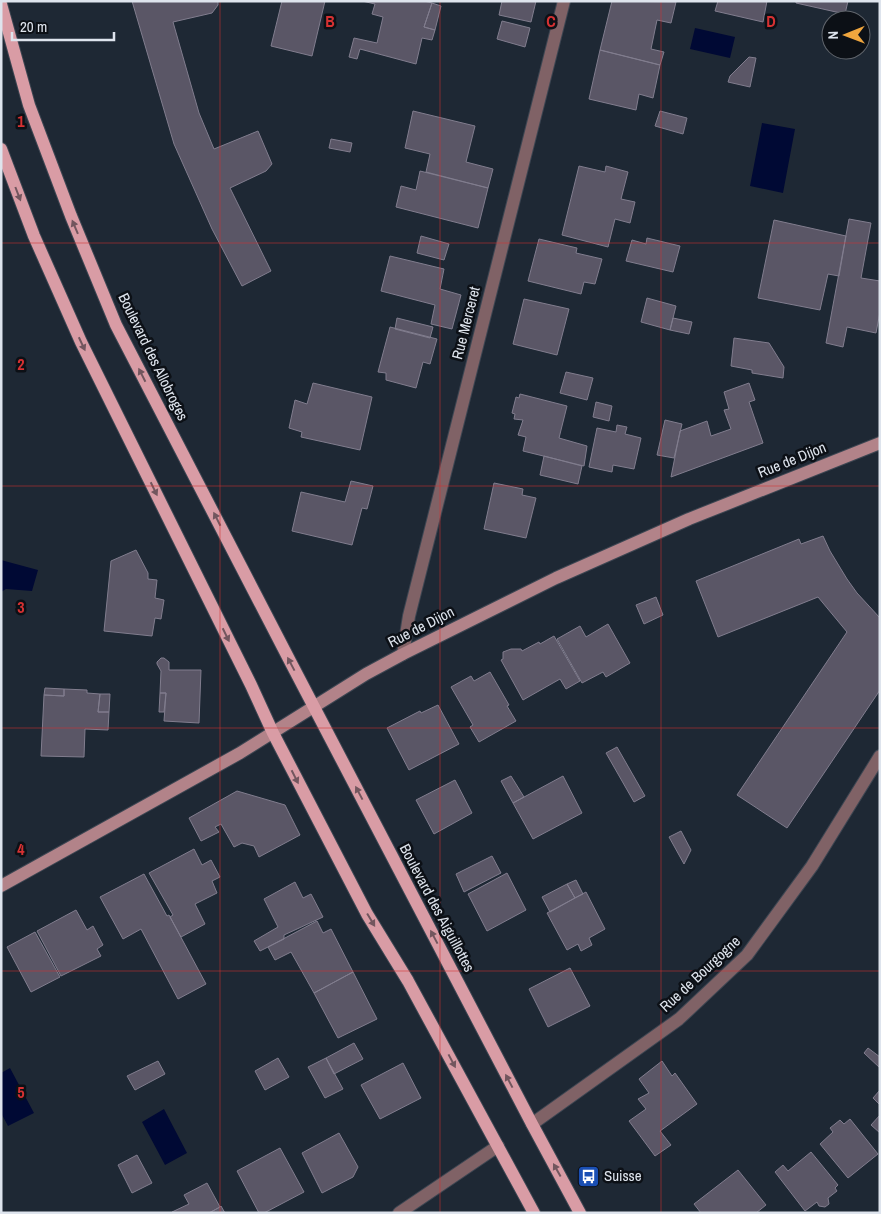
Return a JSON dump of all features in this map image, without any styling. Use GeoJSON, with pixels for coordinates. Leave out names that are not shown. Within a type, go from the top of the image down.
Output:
{"type":"FeatureCollection","features":[{"type":"Feature","properties":{"kind":"main road","name":"Boulevard des Allobroges"},"geometry":{"type":"LineString","coordinates":[[1,4],[29,105],[71,216],[116,324],[314,707]]}},
{"type":"Feature","properties":{"kind":"main road"},"geometry":{"type":"LineString","coordinates":[[1,149],[34,236],[81,342],[273,733],[368,914],[408,981],[534,1213]]}},
{"type":"Feature","properties":{"kind":"main road","name":"Boulevard des Aiguillottes"},"geometry":{"type":"LineString","coordinates":[[314,707],[580,1213]]}},
{"type":"Feature","properties":{"kind":"street","name":"Rue Merceret"},"geometry":{"type":"LineString","coordinates":[[403,654],[410,616],[564,1]]}},
{"type":"Feature","properties":{"kind":"street","name":"Rue de Dijon"},"geometry":{"type":"LineString","coordinates":[[1,886],[228,760],[366,674],[403,654],[547,582],[609,554],[689,519],[880,443]]}},
{"type":"Feature","properties":{"kind":"street","name":"Rue de Bourgogne"},"geometry":{"type":"LineString","coordinates":[[532,1124],[679,1019],[747,955],[812,866],[880,756]]}},
{"type":"Feature","properties":{"kind":"street"},"geometry":{"type":"LineString","coordinates":[[398,1213],[498,1146]]}},
{"type":"Feature","properties":{"kind":"water"},"geometry":{"type":"Polygon","coordinates":[[[695,28],[735,37],[730,58],[690,49],[695,28]]]}},
{"type":"Feature","properties":{"kind":"water"},"geometry":{"type":"Polygon","coordinates":[[[762,123],[795,129],[783,193],[750,186],[762,123]]]}},
{"type":"Feature","properties":{"kind":"water"},"geometry":{"type":"Polygon","coordinates":[[[1,560],[38,570],[32,591],[6,589],[1,592],[1,560]]]}},
{"type":"Feature","properties":{"kind":"water"},"geometry":{"type":"Polygon","coordinates":[[[10,1068],[34,1113],[8,1126],[1,1113],[1,1073],[10,1068]]]}},
{"type":"Feature","properties":{"kind":"water"},"geometry":{"type":"Polygon","coordinates":[[[164,1109],[187,1153],[165,1165],[142,1122],[164,1109]]]}},
{"type":"Feature","properties":{"kind":"building"},"geometry":{"type":"Polygon","coordinates":[[[132,1],[218,1],[218,5],[212,13],[173,22],[199,113],[214,149],[258,131],[272,164],[266,171],[230,188],[271,271],[242,286],[212,229],[174,144],[132,1]]]}},
{"type":"Feature","properties":{"kind":"building"},"geometry":{"type":"Polygon","coordinates":[[[282,1],[325,1],[312,56],[271,46],[282,1]]]}},
{"type":"Feature","properties":{"kind":"building"},"geometry":{"type":"Polygon","coordinates":[[[362,1],[424,1],[432,3],[424,27],[435,30],[432,40],[422,38],[416,64],[360,49],[357,59],[349,57],[354,38],[377,43],[383,17],[372,14],[375,4],[362,1]]]}},
{"type":"Feature","properties":{"kind":"building"},"geometry":{"type":"Polygon","coordinates":[[[502,1],[536,1],[531,22],[499,15],[502,1]]]}},
{"type":"Feature","properties":{"kind":"building"},"geometry":{"type":"Polygon","coordinates":[[[612,1],[676,2],[671,23],[657,20],[651,49],[664,52],[660,65],[600,50],[612,1]]]}},
{"type":"Feature","properties":{"kind":"building"},"geometry":{"type":"Polygon","coordinates":[[[718,1],[767,1],[763,22],[715,11],[718,1]]]}},
{"type":"Feature","properties":{"kind":"building"},"geometry":{"type":"Polygon","coordinates":[[[796,1],[848,1],[846,10],[827,10],[796,3],[796,1]]]}},
{"type":"Feature","properties":{"kind":"building"},"geometry":{"type":"Polygon","coordinates":[[[432,3],[441,6],[435,30],[424,27],[432,3]]]}},
{"type":"Feature","properties":{"kind":"building"},"geometry":{"type":"Polygon","coordinates":[[[502,21],[530,28],[525,47],[497,39],[502,21]]]}},
{"type":"Feature","properties":{"kind":"building"},"geometry":{"type":"Polygon","coordinates":[[[600,50],[660,65],[653,98],[639,94],[636,110],[589,99],[600,50]]]}},
{"type":"Feature","properties":{"kind":"building"},"geometry":{"type":"Polygon","coordinates":[[[749,57],[756,58],[750,87],[728,82],[730,76],[749,57]]]}},
{"type":"Feature","properties":{"kind":"building"},"geometry":{"type":"Polygon","coordinates":[[[413,111],[475,126],[466,162],[493,169],[488,188],[426,172],[430,154],[405,148],[413,111]]]}},
{"type":"Feature","properties":{"kind":"building"},"geometry":{"type":"Polygon","coordinates":[[[660,111],[687,118],[683,134],[655,126],[660,111]]]}},
{"type":"Feature","properties":{"kind":"building"},"geometry":{"type":"Polygon","coordinates":[[[331,139],[352,143],[350,152],[329,148],[331,139]]]}},
{"type":"Feature","properties":{"kind":"building"},"geometry":{"type":"Polygon","coordinates":[[[579,166],[605,172],[606,166],[628,172],[621,199],[635,202],[630,223],[615,219],[608,247],[562,235],[579,166]]]}},
{"type":"Feature","properties":{"kind":"building"},"geometry":{"type":"Polygon","coordinates":[[[420,171],[488,188],[478,228],[396,207],[401,186],[416,190],[420,171]]]}},
{"type":"Feature","properties":{"kind":"building"},"geometry":{"type":"Polygon","coordinates":[[[849,219],[871,223],[861,278],[880,281],[880,312],[876,333],[847,327],[843,347],[826,343],[849,219]]]}},
{"type":"Feature","properties":{"kind":"building"},"geometry":{"type":"Polygon","coordinates":[[[774,220],[846,236],[839,276],[828,274],[820,310],[758,298],[774,220]]]}},
{"type":"Feature","properties":{"kind":"building"},"geometry":{"type":"Polygon","coordinates":[[[421,236],[449,244],[444,260],[417,253],[421,236]]]}},
{"type":"Feature","properties":{"kind":"building"},"geometry":{"type":"Polygon","coordinates":[[[647,238],[680,246],[673,272],[626,261],[632,240],[646,244],[647,238]]]}},
{"type":"Feature","properties":{"kind":"building"},"geometry":{"type":"Polygon","coordinates":[[[539,239],[577,248],[576,253],[602,259],[595,284],[584,282],[581,294],[528,281],[539,239]]]}},
{"type":"Feature","properties":{"kind":"building"},"geometry":{"type":"Polygon","coordinates":[[[390,256],[444,269],[440,289],[461,295],[452,329],[431,324],[435,305],[381,291],[390,256]]]}},
{"type":"Feature","properties":{"kind":"building"},"geometry":{"type":"Polygon","coordinates":[[[647,298],[676,306],[670,330],[641,322],[647,298]]]}},
{"type":"Feature","properties":{"kind":"building"},"geometry":{"type":"Polygon","coordinates":[[[524,299],[569,309],[557,355],[513,344],[524,299]]]}},
{"type":"Feature","properties":{"kind":"building"},"geometry":{"type":"Polygon","coordinates":[[[397,318],[433,327],[430,338],[395,329],[397,318]]]}},
{"type":"Feature","properties":{"kind":"building"},"geometry":{"type":"Polygon","coordinates":[[[673,318],[692,322],[689,334],[670,330],[673,318]]]}},
{"type":"Feature","properties":{"kind":"building"},"geometry":{"type":"Polygon","coordinates":[[[390,327],[437,339],[430,364],[423,362],[416,388],[386,380],[386,373],[378,372],[390,327]]]}},
{"type":"Feature","properties":{"kind":"building"},"geometry":{"type":"Polygon","coordinates":[[[734,338],[769,343],[784,367],[783,378],[752,373],[752,370],[731,366],[734,338]]]}},
{"type":"Feature","properties":{"kind":"building"},"geometry":{"type":"Polygon","coordinates":[[[566,372],[593,378],[587,400],[560,393],[566,372]]]}},
{"type":"Feature","properties":{"kind":"building"},"geometry":{"type":"Polygon","coordinates":[[[313,383],[372,397],[360,450],[301,437],[302,432],[289,428],[295,400],[307,404],[313,383]]]}},
{"type":"Feature","properties":{"kind":"building"},"geometry":{"type":"Polygon","coordinates":[[[749,383],[755,400],[749,402],[763,443],[671,477],[680,431],[707,421],[711,436],[731,429],[724,410],[729,409],[724,392],[749,383]]]}},
{"type":"Feature","properties":{"kind":"building"},"geometry":{"type":"Polygon","coordinates":[[[520,394],[567,406],[559,438],[587,446],[584,466],[523,451],[526,437],[518,435],[523,420],[514,419],[515,414],[512,413],[516,397],[519,398],[520,394]]]}},
{"type":"Feature","properties":{"kind":"building"},"geometry":{"type":"Polygon","coordinates":[[[596,402],[612,406],[609,421],[593,417],[596,402]]]}},
{"type":"Feature","properties":{"kind":"building"},"geometry":{"type":"Polygon","coordinates":[[[665,420],[682,424],[674,458],[657,455],[665,420]]]}},
{"type":"Feature","properties":{"kind":"building"},"geometry":{"type":"Polygon","coordinates":[[[617,425],[627,427],[625,434],[641,438],[634,469],[613,465],[612,472],[589,467],[597,428],[616,432],[617,425]]]}},
{"type":"Feature","properties":{"kind":"building"},"geometry":{"type":"Polygon","coordinates":[[[544,456],[582,466],[578,484],[540,475],[544,456]]]}},
{"type":"Feature","properties":{"kind":"building"},"geometry":{"type":"Polygon","coordinates":[[[351,481],[373,486],[367,509],[362,508],[352,545],[292,531],[301,492],[345,502],[351,481]]]}},
{"type":"Feature","properties":{"kind":"building"},"geometry":{"type":"Polygon","coordinates":[[[494,483],[523,489],[522,495],[536,498],[526,538],[484,529],[494,483]]]}},
{"type":"Feature","properties":{"kind":"building"},"geometry":{"type":"Polygon","coordinates":[[[823,536],[847,579],[880,618],[880,690],[787,828],[737,795],[847,632],[818,597],[718,637],[696,581],[799,539],[801,544],[823,536]]]}},
{"type":"Feature","properties":{"kind":"building"},"geometry":{"type":"Polygon","coordinates":[[[136,550],[148,573],[148,579],[157,580],[155,598],[164,600],[161,619],[155,618],[152,636],[104,631],[111,561],[136,550]]]}},
{"type":"Feature","properties":{"kind":"building"},"geometry":{"type":"Polygon","coordinates":[[[656,597],[663,615],[644,624],[636,605],[656,597]]]}},
{"type":"Feature","properties":{"kind":"building"},"geometry":{"type":"Polygon","coordinates":[[[608,624],[630,663],[606,677],[603,672],[582,683],[557,639],[580,626],[586,637],[608,624]]]}},
{"type":"Feature","properties":{"kind":"building"},"geometry":{"type":"Polygon","coordinates":[[[554,636],[580,681],[566,689],[560,679],[523,700],[501,660],[503,659],[503,652],[511,649],[521,649],[522,651],[554,636]]]}},
{"type":"Feature","properties":{"kind":"building"},"geometry":{"type":"Polygon","coordinates":[[[161,658],[169,662],[169,670],[201,670],[199,723],[164,721],[166,693],[160,693],[161,671],[157,664],[161,658]]]}},
{"type":"Feature","properties":{"kind":"building"},"geometry":{"type":"Polygon","coordinates":[[[490,672],[516,721],[479,742],[470,727],[473,725],[451,687],[471,676],[474,681],[490,672]]]}},
{"type":"Feature","properties":{"kind":"building"},"geometry":{"type":"Polygon","coordinates":[[[45,688],[64,689],[64,696],[44,695],[45,688]]]}},
{"type":"Feature","properties":{"kind":"building"},"geometry":{"type":"Polygon","coordinates":[[[64,689],[87,690],[87,693],[100,694],[98,712],[109,712],[108,730],[85,729],[84,757],[41,756],[44,695],[64,696],[64,689]]]}},
{"type":"Feature","properties":{"kind":"building"},"geometry":{"type":"Polygon","coordinates":[[[160,693],[166,693],[164,712],[159,712],[160,693]]]}},
{"type":"Feature","properties":{"kind":"building"},"geometry":{"type":"Polygon","coordinates":[[[100,694],[110,694],[109,712],[98,712],[100,694]]]}},
{"type":"Feature","properties":{"kind":"building"},"geometry":{"type":"Polygon","coordinates":[[[438,705],[459,744],[409,770],[387,728],[420,711],[421,713],[438,705]]]}},
{"type":"Feature","properties":{"kind":"building"},"geometry":{"type":"Polygon","coordinates":[[[617,747],[645,796],[634,802],[606,753],[617,747]]]}},
{"type":"Feature","properties":{"kind":"building"},"geometry":{"type":"Polygon","coordinates":[[[511,776],[524,797],[513,803],[501,781],[511,776]]]}},
{"type":"Feature","properties":{"kind":"building"},"geometry":{"type":"Polygon","coordinates":[[[563,776],[582,813],[533,839],[513,803],[563,776]]]}},
{"type":"Feature","properties":{"kind":"building"},"geometry":{"type":"Polygon","coordinates":[[[455,780],[472,813],[434,834],[416,800],[455,780]]]}},
{"type":"Feature","properties":{"kind":"building"},"geometry":{"type":"Polygon","coordinates":[[[237,791],[285,805],[300,835],[259,857],[254,846],[242,843],[234,847],[221,824],[215,827],[219,832],[201,841],[189,818],[237,791]]]}},
{"type":"Feature","properties":{"kind":"building"},"geometry":{"type":"Polygon","coordinates":[[[681,831],[691,850],[684,864],[669,837],[681,831]]]}},
{"type":"Feature","properties":{"kind":"building"},"geometry":{"type":"Polygon","coordinates":[[[194,849],[202,865],[211,860],[220,877],[212,881],[217,893],[195,904],[205,924],[181,937],[170,917],[173,915],[149,873],[194,849]]]}},
{"type":"Feature","properties":{"kind":"building"},"geometry":{"type":"Polygon","coordinates":[[[492,856],[501,873],[464,892],[456,874],[492,856]]]}},
{"type":"Feature","properties":{"kind":"building"},"geometry":{"type":"Polygon","coordinates":[[[507,873],[526,910],[487,931],[468,894],[507,873]]]}},
{"type":"Feature","properties":{"kind":"building"},"geometry":{"type":"Polygon","coordinates":[[[144,874],[167,916],[169,915],[206,984],[178,999],[141,929],[123,939],[100,897],[144,874]]]}},
{"type":"Feature","properties":{"kind":"building"},"geometry":{"type":"Polygon","coordinates":[[[576,880],[583,894],[575,898],[567,884],[576,880]]]}},
{"type":"Feature","properties":{"kind":"building"},"geometry":{"type":"Polygon","coordinates":[[[295,882],[303,898],[311,894],[323,917],[284,935],[284,939],[260,951],[254,941],[278,927],[264,899],[295,882]]]}},
{"type":"Feature","properties":{"kind":"building"},"geometry":{"type":"Polygon","coordinates":[[[567,884],[575,898],[550,912],[542,897],[567,884]]]}},
{"type":"Feature","properties":{"kind":"building"},"geometry":{"type":"Polygon","coordinates":[[[586,892],[605,929],[589,938],[592,945],[581,951],[578,944],[567,950],[547,913],[586,892]]]}},
{"type":"Feature","properties":{"kind":"building"},"geometry":{"type":"Polygon","coordinates":[[[76,910],[87,930],[93,926],[103,945],[97,949],[101,956],[61,976],[37,931],[76,910]]]}},
{"type":"Feature","properties":{"kind":"building"},"geometry":{"type":"Polygon","coordinates":[[[317,921],[323,933],[331,929],[353,972],[314,993],[291,952],[275,960],[268,947],[317,921]]]}},
{"type":"Feature","properties":{"kind":"building"},"geometry":{"type":"Polygon","coordinates":[[[35,932],[60,977],[31,992],[7,947],[35,932]]]}},
{"type":"Feature","properties":{"kind":"building"},"geometry":{"type":"Polygon","coordinates":[[[570,968],[590,1006],[548,1027],[529,989],[570,968]]]}},
{"type":"Feature","properties":{"kind":"building"},"geometry":{"type":"Polygon","coordinates":[[[353,972],[377,1019],[338,1038],[314,993],[353,972]]]}},
{"type":"Feature","properties":{"kind":"building"},"geometry":{"type":"Polygon","coordinates":[[[354,1043],[363,1059],[334,1074],[326,1058],[354,1043]]]}},
{"type":"Feature","properties":{"kind":"building"},"geometry":{"type":"Polygon","coordinates":[[[868,1048],[880,1057],[880,1068],[864,1053],[868,1048]]]}},
{"type":"Feature","properties":{"kind":"building"},"geometry":{"type":"Polygon","coordinates":[[[278,1058],[289,1077],[265,1090],[255,1071],[278,1058]]]}},
{"type":"Feature","properties":{"kind":"building"},"geometry":{"type":"Polygon","coordinates":[[[326,1058],[343,1089],[325,1098],[308,1067],[326,1058]]]}},
{"type":"Feature","properties":{"kind":"building"},"geometry":{"type":"Polygon","coordinates":[[[158,1061],[165,1074],[135,1090],[127,1076],[158,1061]]]}},
{"type":"Feature","properties":{"kind":"building"},"geometry":{"type":"Polygon","coordinates":[[[662,1061],[672,1076],[675,1073],[697,1104],[660,1131],[671,1145],[655,1156],[629,1121],[646,1109],[638,1099],[649,1093],[639,1079],[662,1061]]]}},
{"type":"Feature","properties":{"kind":"building"},"geometry":{"type":"Polygon","coordinates":[[[403,1063],[421,1098],[380,1119],[361,1085],[403,1063]]]}},
{"type":"Feature","properties":{"kind":"building"},"geometry":{"type":"Polygon","coordinates":[[[880,1090],[880,1105],[873,1098],[880,1090]]]}},
{"type":"Feature","properties":{"kind":"building"},"geometry":{"type":"Polygon","coordinates":[[[880,1115],[880,1133],[871,1125],[880,1115]]]}},
{"type":"Feature","properties":{"kind":"building"},"geometry":{"type":"Polygon","coordinates":[[[850,1119],[878,1154],[848,1178],[820,1144],[833,1132],[830,1128],[840,1120],[844,1124],[850,1119]]]}},
{"type":"Feature","properties":{"kind":"building"},"geometry":{"type":"Polygon","coordinates":[[[339,1133],[358,1167],[353,1177],[322,1193],[302,1153],[339,1133]]]}},
{"type":"Feature","properties":{"kind":"building"},"geometry":{"type":"Polygon","coordinates":[[[280,1148],[304,1192],[264,1213],[259,1213],[237,1171],[280,1148]]]}},
{"type":"Feature","properties":{"kind":"building"},"geometry":{"type":"Polygon","coordinates":[[[811,1152],[838,1185],[835,1188],[837,1191],[828,1198],[829,1204],[825,1207],[819,1206],[817,1202],[805,1211],[775,1172],[783,1165],[788,1171],[811,1152]]]}},
{"type":"Feature","properties":{"kind":"building"},"geometry":{"type":"Polygon","coordinates":[[[137,1155],[152,1183],[132,1193],[118,1165],[137,1155]]]}},
{"type":"Feature","properties":{"kind":"building"},"geometry":{"type":"Polygon","coordinates":[[[738,1170],[766,1205],[756,1213],[701,1213],[694,1204],[738,1170]]]}},
{"type":"Feature","properties":{"kind":"building"},"geometry":{"type":"Polygon","coordinates":[[[207,1183],[220,1207],[209,1213],[172,1212],[189,1204],[184,1195],[207,1183]]]}},
{"type":"Feature","properties":{"kind":"building"},"geometry":{"type":"Polygon","coordinates":[[[220,1207],[225,1213],[209,1213],[220,1207]]]}},
{"type":"Feature","properties":{"kind":"place","name":"Suisse"},"geometry":{"type":"Point","coordinates":[588,1176]}}]}
